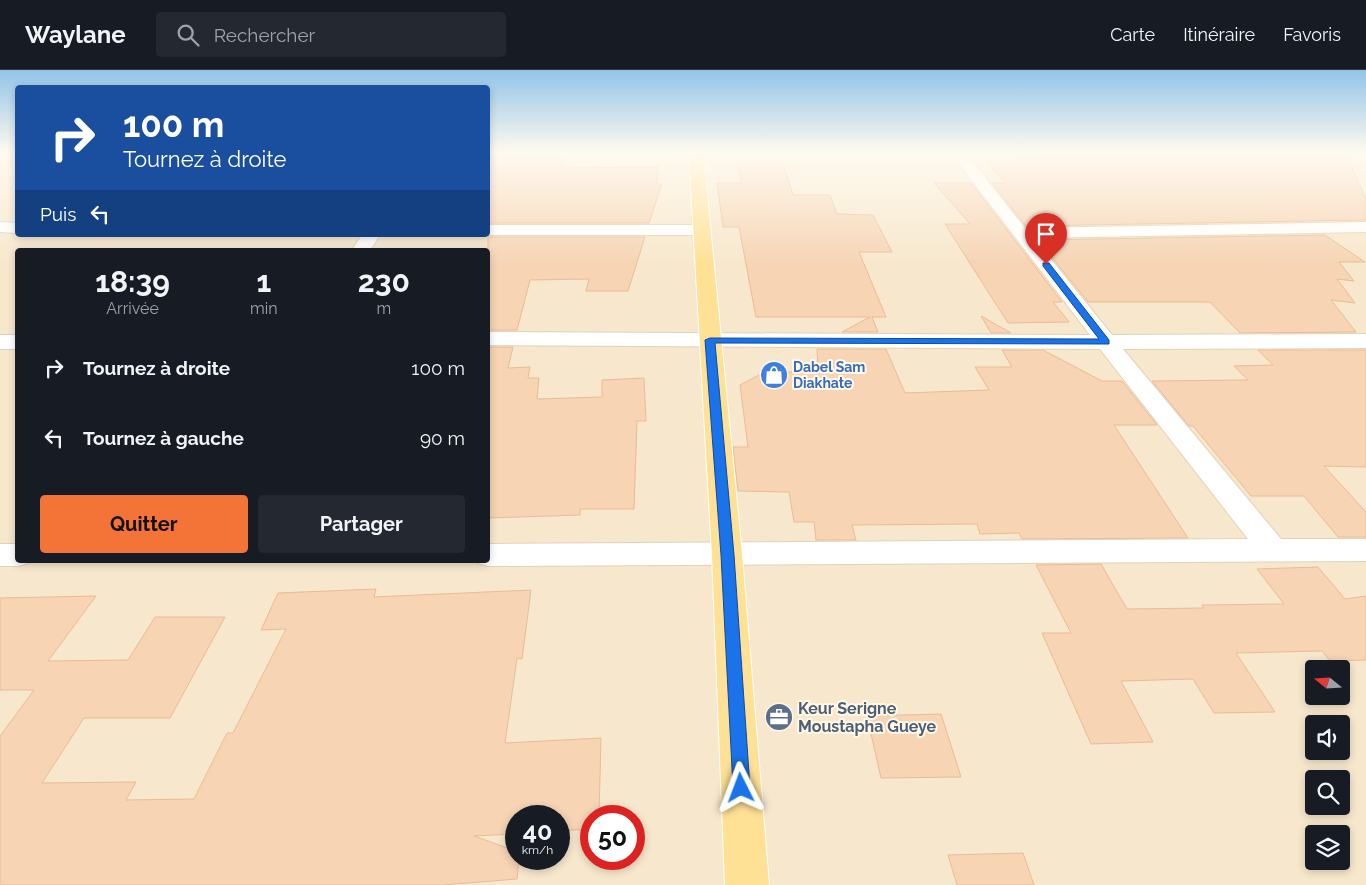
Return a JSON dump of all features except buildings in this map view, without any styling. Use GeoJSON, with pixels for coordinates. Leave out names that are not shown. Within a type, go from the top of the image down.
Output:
{"type":"FeatureCollection","features":[{"type":"Feature","properties":{"kind":"main road"},"geometry":{"type":"LineString","coordinates":[[698,190],[727,555],[747,885]]}},
{"type":"Feature","properties":{"kind":"street"},"geometry":{"type":"LineString","coordinates":[[988,190],[1106,342],[1273,550]]}},
{"type":"Feature","properties":{"kind":"street"},"geometry":{"type":"LineString","coordinates":[[1022,233],[1366,227]]}},
{"type":"Feature","properties":{"kind":"street"},"geometry":{"type":"LineString","coordinates":[[0,228],[15,228]]}},
{"type":"Feature","properties":{"kind":"street"},"geometry":{"type":"LineString","coordinates":[[490,230],[701,230]]}},
{"type":"Feature","properties":{"kind":"street"},"geometry":{"type":"LineString","coordinates":[[362,248],[370,237]]}},
{"type":"Feature","properties":{"kind":"street"},"geometry":{"type":"LineString","coordinates":[[490,340],[1366,341]]}},
{"type":"Feature","properties":{"kind":"street"},"geometry":{"type":"LineString","coordinates":[[0,342],[15,342]]}},
{"type":"Feature","properties":{"kind":"street"},"geometry":{"type":"LineString","coordinates":[[490,555],[1366,550]]}},
{"type":"Feature","properties":{"kind":"street"},"geometry":{"type":"LineString","coordinates":[[0,554],[15,554]]}},
{"type":"Feature","properties":{"kind":"shaded area"},"geometry":{"type":"Polygon","coordinates":[[[0,190],[15,190],[15,237],[490,237],[490,190],[1366,190],[1366,885],[0,885],[0,190]]]}},
{"type":"Feature","properties":{"kind":"place","name":"Dabel Sam Diakhate"},"geometry":{"type":"Point","coordinates":[774,375]}},
{"type":"Feature","properties":{"kind":"place","name":"Keur Serigne Moustapha Gueye"},"geometry":{"type":"Point","coordinates":[779,717]}},
{"type":"Feature","properties":{"kind":"route"},"geometry":{"type":"LineString","coordinates":[[741,788],[727,555],[710,340],[1106,342],[1046,264]]}}]}
